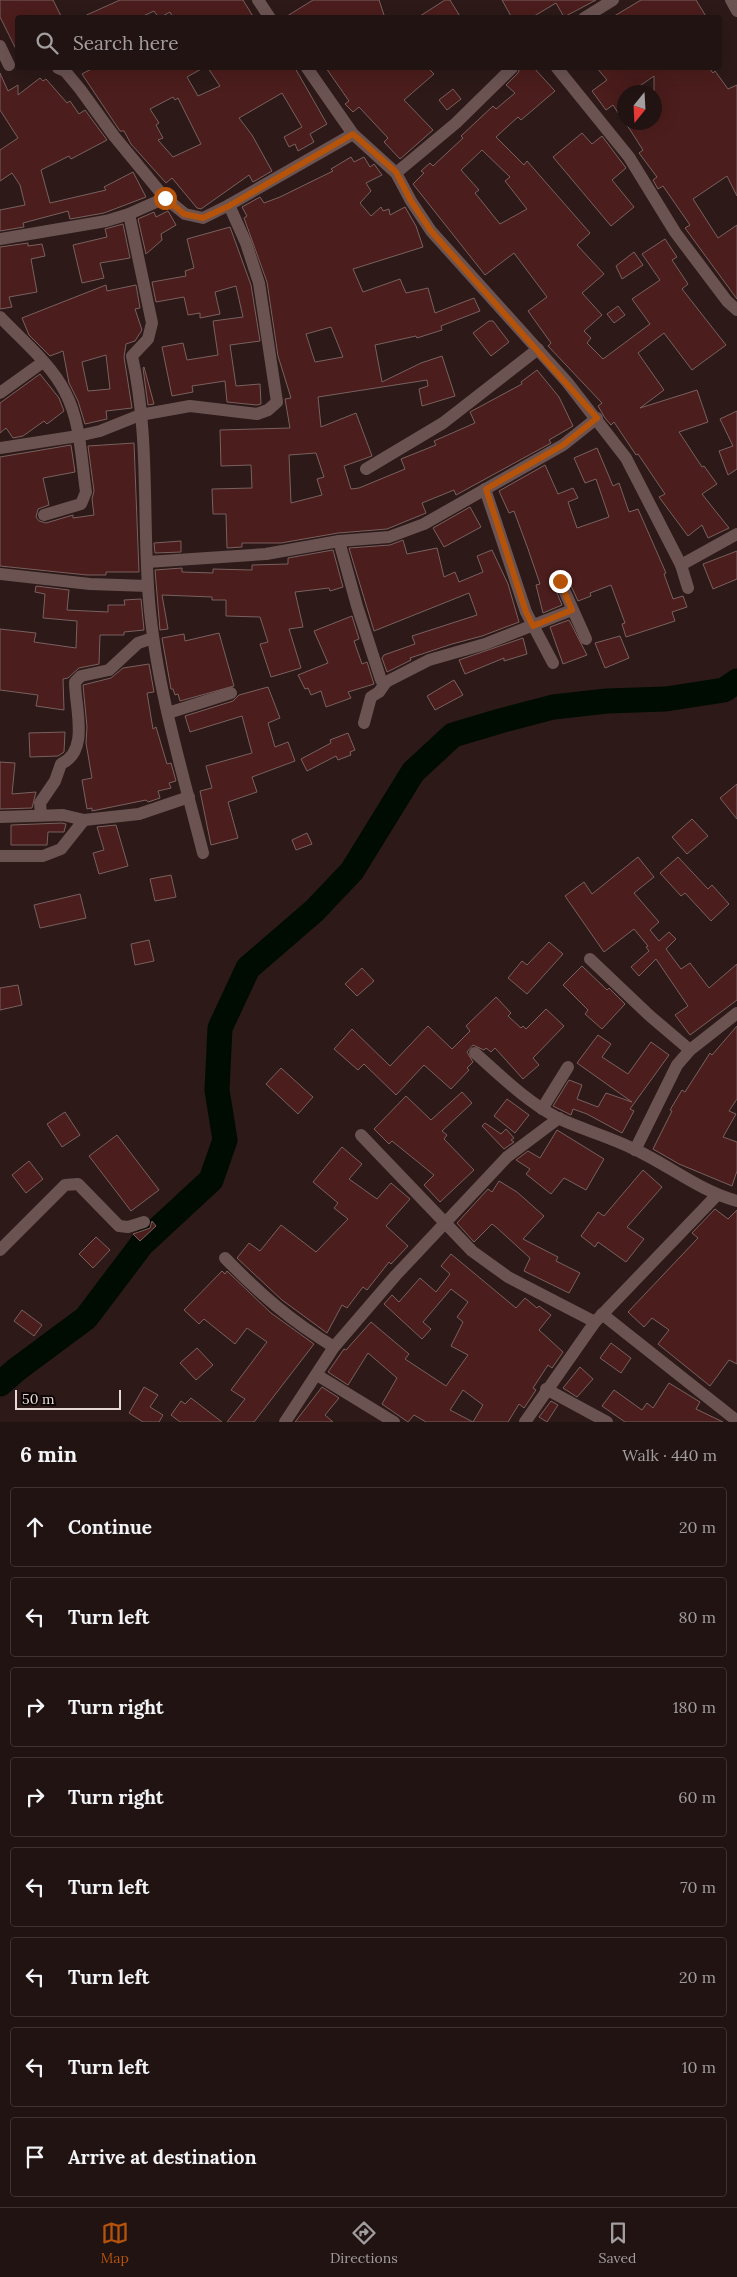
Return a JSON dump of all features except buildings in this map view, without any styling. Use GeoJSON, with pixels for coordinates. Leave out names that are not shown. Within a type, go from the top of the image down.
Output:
{"type":"FeatureCollection","features":[{"type":"Feature","properties":{"kind":"street"},"geometry":{"type":"LineString","coordinates":[[258,0],[268,15]]}},
{"type":"Feature","properties":{"kind":"street"},"geometry":{"type":"LineString","coordinates":[[589,15],[613,0]]}},
{"type":"Feature","properties":{"kind":"street"},"geometry":{"type":"LineString","coordinates":[[731,0],[737,10]]}},
{"type":"Feature","properties":{"kind":"street"},"geometry":{"type":"LineString","coordinates":[[0,46],[9,65]]}},
{"type":"Feature","properties":{"kind":"street"},"geometry":{"type":"LineString","coordinates":[[62,70],[80,89],[114,136],[165,198],[184,214],[203,218],[229,206],[353,134]]}},
{"type":"Feature","properties":{"kind":"street"},"geometry":{"type":"LineString","coordinates":[[308,70],[353,134],[396,172],[411,201],[431,231],[538,349],[597,418],[626,458],[681,565],[688,588]]}},
{"type":"Feature","properties":{"kind":"street"},"geometry":{"type":"LineString","coordinates":[[396,172],[456,123],[510,70]]}},
{"type":"Feature","properties":{"kind":"street"},"geometry":{"type":"LineString","coordinates":[[559,70],[630,156],[674,232],[727,301],[737,310]]}},
{"type":"Feature","properties":{"kind":"street"},"geometry":{"type":"LineString","coordinates":[[0,239],[106,221],[129,214],[165,198]]}},
{"type":"Feature","properties":{"kind":"street"},"geometry":{"type":"LineString","coordinates":[[0,448],[78,436],[100,431],[140,415],[190,406],[257,414],[268,410],[277,402],[259,284],[246,243],[229,206]]}},
{"type":"Feature","properties":{"kind":"street"},"geometry":{"type":"LineString","coordinates":[[129,214],[152,323],[148,339],[132,356],[139,386],[145,480],[148,586],[153,638],[168,712],[203,853]]}},
{"type":"Feature","properties":{"kind":"street"},"geometry":{"type":"LineString","coordinates":[[0,317],[43,362],[65,391],[75,416],[86,492],[84,500],[81,504],[44,515]]}},
{"type":"Feature","properties":{"kind":"street"},"geometry":{"type":"LineString","coordinates":[[366,469],[444,423],[538,349]]}},
{"type":"Feature","properties":{"kind":"street"},"geometry":{"type":"LineString","coordinates":[[0,393],[43,362]]}},
{"type":"Feature","properties":{"kind":"street"},"geometry":{"type":"LineString","coordinates":[[148,562],[266,554],[339,542],[389,537],[424,524],[563,445],[597,418]]}},
{"type":"Feature","properties":{"kind":"street"},"geometry":{"type":"LineString","coordinates":[[486,489],[526,612],[553,663]]}},
{"type":"Feature","properties":{"kind":"street"},"geometry":{"type":"LineString","coordinates":[[681,565],[737,534]]}},
{"type":"Feature","properties":{"kind":"street"},"geometry":{"type":"LineString","coordinates":[[339,542],[380,680],[386,682]]}},
{"type":"Feature","properties":{"kind":"street"},"geometry":{"type":"LineString","coordinates":[[0,574],[90,584],[148,586]]}},
{"type":"Feature","properties":{"kind":"street"},"geometry":{"type":"LineString","coordinates":[[560,581],[586,639]]}},
{"type":"Feature","properties":{"kind":"street"},"geometry":{"type":"LineString","coordinates":[[364,723],[370,697],[379,692],[386,682],[429,660],[485,644],[572,610]]}},
{"type":"Feature","properties":{"kind":"street"},"geometry":{"type":"LineString","coordinates":[[41,815],[40,803],[55,781],[61,764],[70,760],[80,734],[75,682],[81,676],[109,670],[138,643],[153,638]]}},
{"type":"Feature","properties":{"kind":"street"},"geometry":{"type":"LineString","coordinates":[[168,712],[230,693]]}},
{"type":"Feature","properties":{"kind":"street"},"geometry":{"type":"LineString","coordinates":[[0,817],[63,815],[84,820],[139,814],[189,797]]}},
{"type":"Feature","properties":{"kind":"street"},"geometry":{"type":"LineString","coordinates":[[0,856],[43,856],[52,853],[61,849],[84,820]]}},
{"type":"Feature","properties":{"kind":"street"},"geometry":{"type":"LineString","coordinates":[[590,958],[650,1016],[690,1050]]}},
{"type":"Feature","properties":{"kind":"street"},"geometry":{"type":"LineString","coordinates":[[636,1150],[677,1065],[690,1050],[737,1013]]}},
{"type":"Feature","properties":{"kind":"street"},"geometry":{"type":"LineString","coordinates":[[475,1053],[542,1109],[636,1150],[717,1195],[737,1201]]}},
{"type":"Feature","properties":{"kind":"street"},"geometry":{"type":"LineString","coordinates":[[542,1109],[568,1067]]}},
{"type":"Feature","properties":{"kind":"street"},"geometry":{"type":"LineString","coordinates":[[285,1422],[334,1347],[445,1222],[507,1157],[559,1118]]}},
{"type":"Feature","properties":{"kind":"street"},"geometry":{"type":"LineString","coordinates":[[360,1135],[472,1251],[508,1277],[598,1318],[736,1420]]}},
{"type":"Feature","properties":{"kind":"street"},"geometry":{"type":"LineString","coordinates":[[0,1250],[65,1186],[78,1184],[119,1226],[128,1227],[144,1222]]}},
{"type":"Feature","properties":{"kind":"street"},"geometry":{"type":"LineString","coordinates":[[525,1422],[546,1389],[598,1318],[717,1195]]}},
{"type":"Feature","properties":{"kind":"street"},"geometry":{"type":"LineString","coordinates":[[225,1258],[266,1300],[307,1331],[334,1347]]}},
{"type":"Feature","properties":{"kind":"street"},"geometry":{"type":"LineString","coordinates":[[316,1375],[394,1422]]}},
{"type":"Feature","properties":{"kind":"street"},"geometry":{"type":"LineString","coordinates":[[546,1389],[607,1422]]}},
{"type":"Feature","properties":{"kind":"waterway"},"geometry":{"type":"LineString","coordinates":[[0,1384],[86,1318],[142,1244],[211,1180],[225,1140],[217,1090],[220,1028],[248,968],[314,911],[352,871],[413,772],[453,735],[500,721],[553,707],[607,701],[666,699],[724,690],[737,681]]}},
{"type":"Feature","properties":{"kind":"route"},"geometry":{"type":"LineString","coordinates":[[165,198],[184,214],[203,218],[229,206],[353,134],[396,172],[411,201],[431,231],[480,288],[538,349],[597,418],[563,445],[486,489],[526,612],[533,626],[572,610],[560,581]]}}]}
